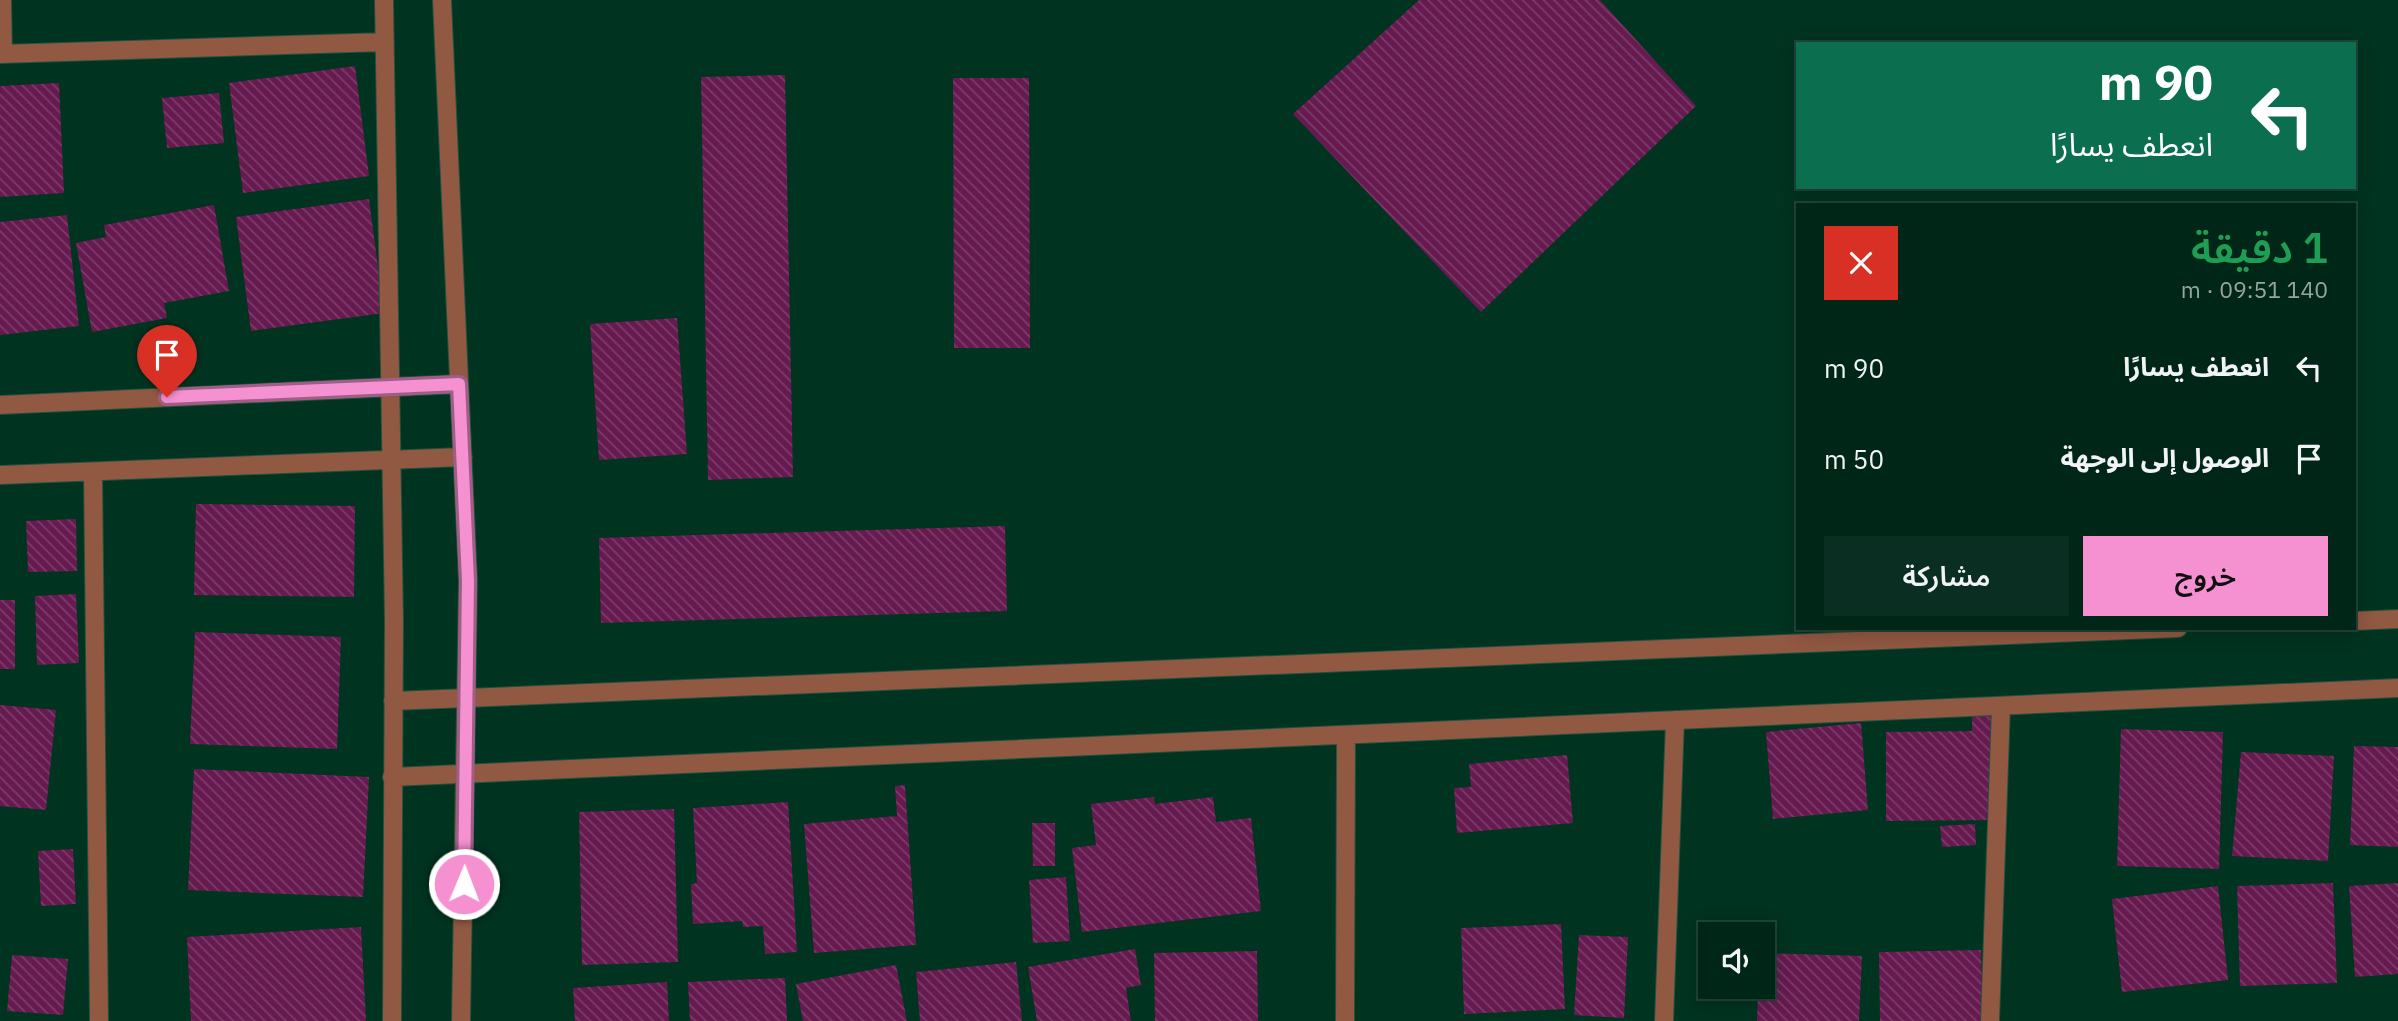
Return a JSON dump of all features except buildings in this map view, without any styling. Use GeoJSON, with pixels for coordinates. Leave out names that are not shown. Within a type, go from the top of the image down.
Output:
{"type":"FeatureCollection","features":[{"type":"Feature","properties":{"kind":"street"},"geometry":{"type":"LineString","coordinates":[[2,0],[2,54],[385,42]]}},
{"type":"Feature","properties":{"kind":"street"},"geometry":{"type":"LineString","coordinates":[[384,0],[393,701],[392,1021]]}},
{"type":"Feature","properties":{"kind":"street"},"geometry":{"type":"LineString","coordinates":[[442,0],[463,457],[468,698],[461,1021]]}},
{"type":"Feature","properties":{"kind":"street"},"geometry":{"type":"LineString","coordinates":[[0,405],[459,384]]}},
{"type":"Feature","properties":{"kind":"street"},"geometry":{"type":"LineString","coordinates":[[0,475],[463,457]]}},
{"type":"Feature","properties":{"kind":"street"},"geometry":{"type":"LineString","coordinates":[[93,472],[99,1021]]}},
{"type":"Feature","properties":{"kind":"street"},"geometry":{"type":"LineString","coordinates":[[2356,621],[2398,619]]}},
{"type":"Feature","properties":{"kind":"street"},"geometry":{"type":"LineString","coordinates":[[393,701],[2129,630]]}},
{"type":"Feature","properties":{"kind":"street"},"geometry":{"type":"LineString","coordinates":[[392,777],[2398,688]]}},
{"type":"Feature","properties":{"kind":"street"},"geometry":{"type":"LineString","coordinates":[[1990,1021],[2001,706]]}},
{"type":"Feature","properties":{"kind":"street"},"geometry":{"type":"LineString","coordinates":[[1664,1021],[1675,720]]}},
{"type":"Feature","properties":{"kind":"street"},"geometry":{"type":"LineString","coordinates":[[1345,1021],[1346,735]]}},
{"type":"Feature","properties":{"kind":"route"},"geometry":{"type":"LineString","coordinates":[[167,397],[459,384],[468,581],[464,884]]}}]}
